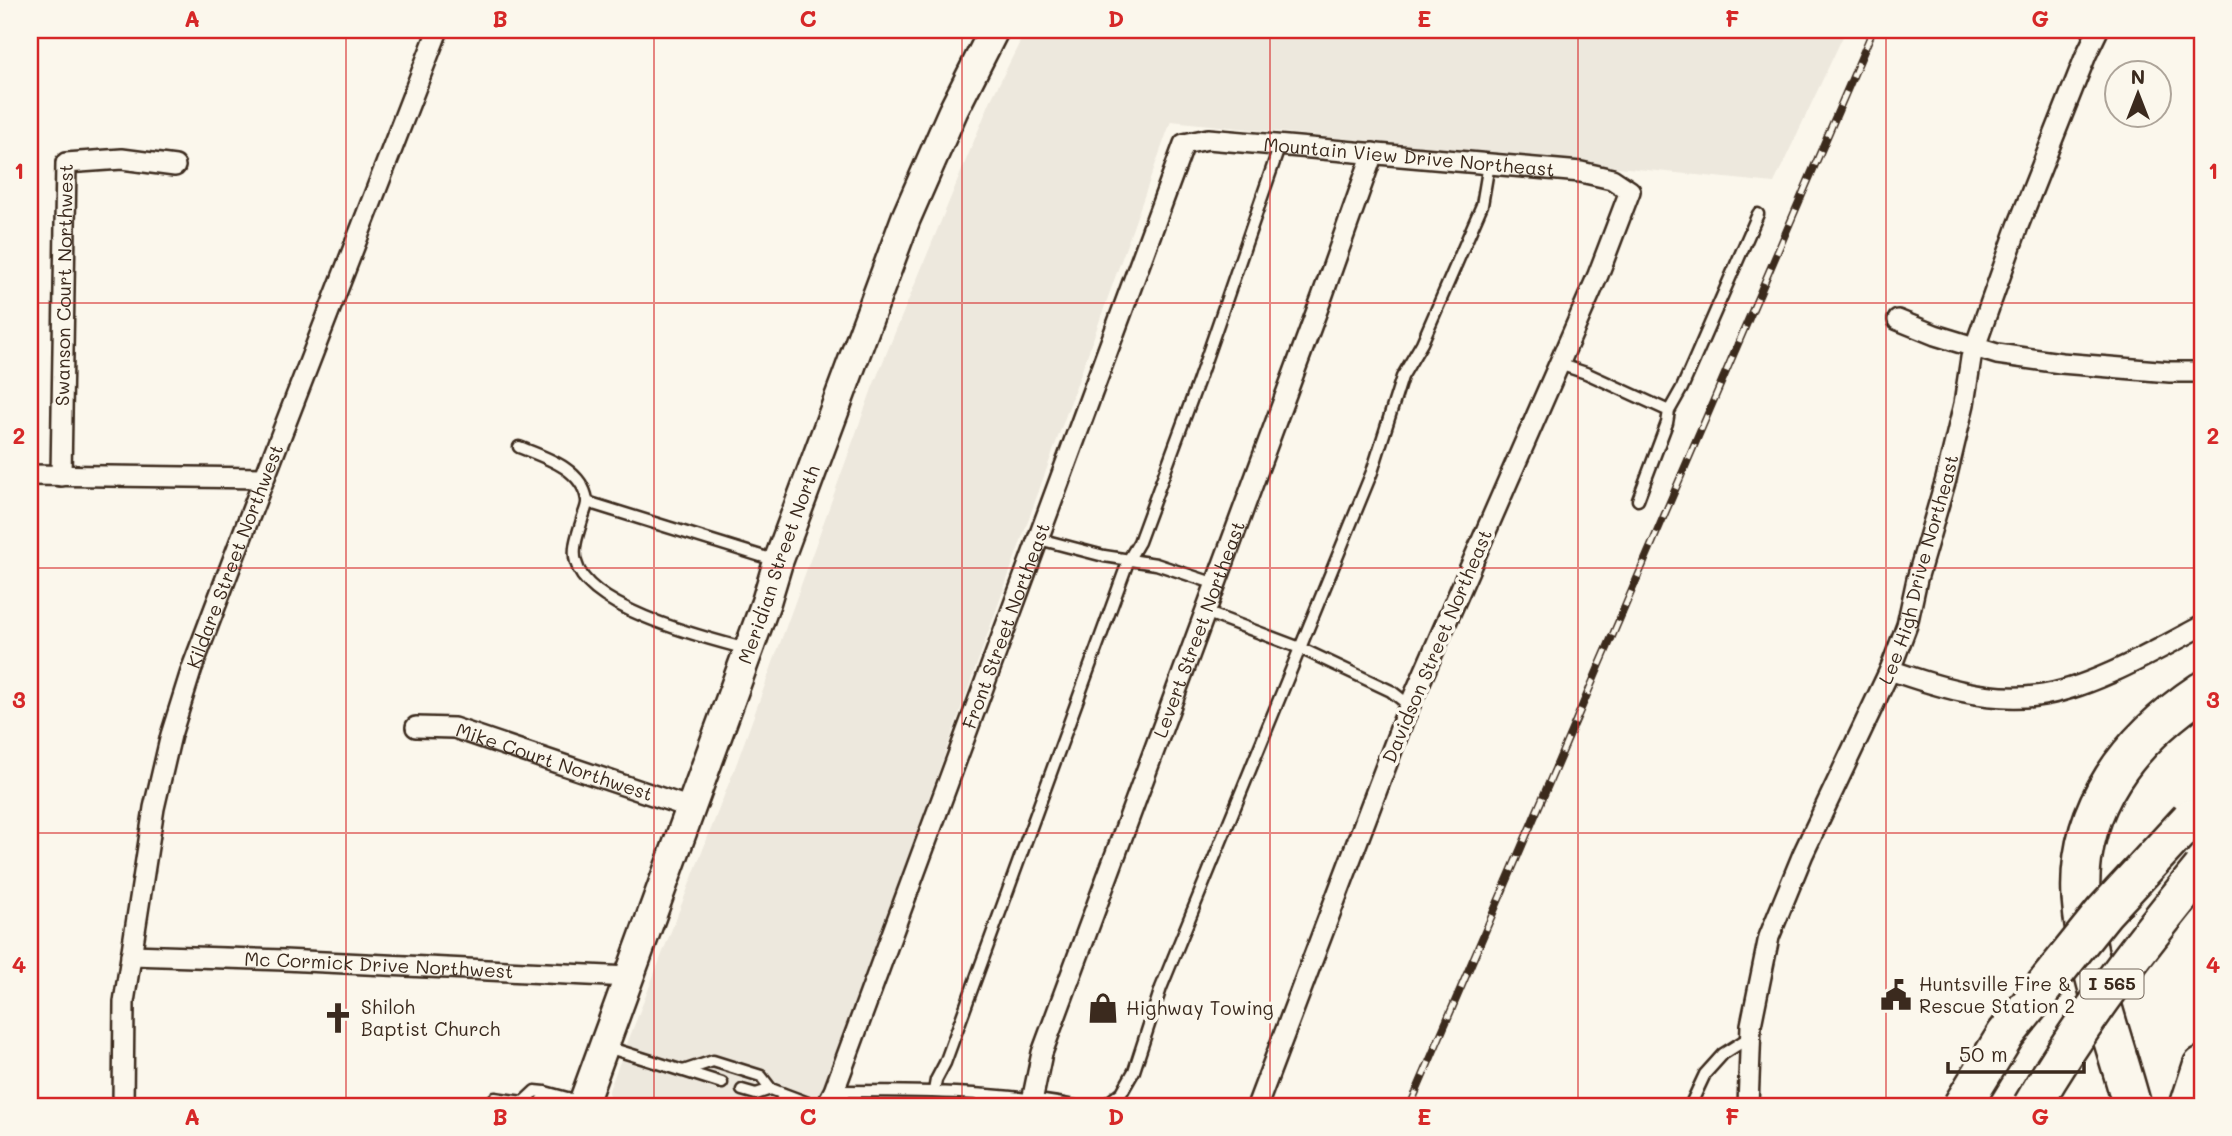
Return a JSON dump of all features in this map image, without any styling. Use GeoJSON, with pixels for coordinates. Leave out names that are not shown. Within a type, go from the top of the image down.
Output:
{"type":"FeatureCollection","features":[{"type":"Feature","properties":{"kind":"highway"},"geometry":{"type":"LineString","coordinates":[[2132,1106],[2091,964],[2081,894],[2085,852],[2089,832],[2109,783],[2124,760],[2149,732],[2202,691]]}},
{"type":"Feature","properties":{"kind":"highway","name":"I 565"},"geometry":{"type":"LineString","coordinates":[[1962,1106],[2006,1034],[2104,912],[2196,813]]}},
{"type":"Feature","properties":{"kind":"highway","name":"I 565"},"geometry":{"type":"LineString","coordinates":[[2032,1106],[2077,1031],[2202,869]]}},
{"type":"Feature","properties":{"kind":"highway"},"geometry":{"type":"LineString","coordinates":[[2115,1044],[2116,1106]]}},
{"type":"Feature","properties":{"kind":"street","name":"Kildare Street Northwest"},"geometry":{"type":"LineString","coordinates":[[123,1106],[124,1002],[155,808],[171,735],[192,668],[438,30]]}},
{"type":"Feature","properties":{"kind":"street","name":"Meridian Street North"},"geometry":{"type":"LineString","coordinates":[[586,1105],[603,1045],[905,218],[953,111],[994,30]]}},
{"type":"Feature","properties":{"kind":"street","name":"Lee High Drive Northeast"},"geometry":{"type":"LineString","coordinates":[[1748,1106],[1749,1037],[1769,937],[1803,854],[1890,670],[1907,625],[1917,579],[1947,479],[1975,347],[2018,226],[2098,30]]}},
{"type":"Feature","properties":{"kind":"street","name":"Mountain View Drive Northeast"},"geometry":{"type":"LineString","coordinates":[[1184,144],[1208,139],[1581,172],[1612,179],[1630,191]]}},
{"type":"Feature","properties":{"kind":"street","name":"Front Street Northeast"},"geometry":{"type":"LineString","coordinates":[[830,1098],[1184,144]]}},
{"type":"Feature","properties":{"kind":"street","name":"Levert Street Northeast"},"geometry":{"type":"LineString","coordinates":[[1032,1102],[1042,1053],[1373,153]]}},
{"type":"Feature","properties":{"kind":"street","name":"Swanson Court Northwest"},"geometry":{"type":"LineString","coordinates":[[61,475],[66,163],[122,159],[175,166]]}},
{"type":"Feature","properties":{"kind":"street","name":"Davidson Street Northeast"},"geometry":{"type":"LineString","coordinates":[[1256,1106],[1410,706],[1598,275],[1630,191]]}},
{"type":"Feature","properties":{"kind":"street"},"geometry":{"type":"LineString","coordinates":[[1898,320],[1997,354],[2061,363],[2202,372]]}},
{"type":"Feature","properties":{"kind":"street"},"geometry":{"type":"LineString","coordinates":[[30,475],[264,478]]}},
{"type":"Feature","properties":{"kind":"street"},"geometry":{"type":"LineString","coordinates":[[1890,670],[1927,683],[1986,696],[2036,696],[2069,688],[2107,674],[2202,626]]}},
{"type":"Feature","properties":{"kind":"street","name":"Mike Court Northwest"},"geometry":{"type":"LineString","coordinates":[[416,727],[454,728],[691,808]]}},
{"type":"Feature","properties":{"kind":"street","name":"Mc Cormick Drive Northwest"},"geometry":{"type":"LineString","coordinates":[[131,955],[629,977]]}},
{"type":"Feature","properties":{"kind":"lane"},"geometry":{"type":"LineString","coordinates":[[934,1091],[1129,559],[1139,542],[1198,382],[1280,145]]}},
{"type":"Feature","properties":{"kind":"lane"},"geometry":{"type":"LineString","coordinates":[[1104,1106],[1122,1092],[1134,1070],[1161,988],[1372,472],[1402,377],[1422,343],[1482,205],[1489,164]]}},
{"type":"Feature","properties":{"kind":"lane"},"geometry":{"type":"LineString","coordinates":[[1638,500],[1667,423],[1668,411],[1682,388],[1758,214]]}},
{"type":"Feature","properties":{"kind":"lane"},"geometry":{"type":"LineString","coordinates":[[1559,364],[1586,373],[1668,411]]}},
{"type":"Feature","properties":{"kind":"lane"},"geometry":{"type":"LineString","coordinates":[[519,447],[555,461],[579,480],[587,502],[576,540],[576,563],[587,582],[636,614],[694,635],[748,649]]}},
{"type":"Feature","properties":{"kind":"lane"},"geometry":{"type":"LineString","coordinates":[[587,502],[778,562]]}},
{"type":"Feature","properties":{"kind":"lane"},"geometry":{"type":"LineString","coordinates":[[1039,539],[1104,556],[1156,564],[1216,584]]}},
{"type":"Feature","properties":{"kind":"lane"},"geometry":{"type":"LineString","coordinates":[[1205,612],[1300,648],[1391,691],[1410,706]]}},
{"type":"Feature","properties":{"kind":"lane"},"geometry":{"type":"LineString","coordinates":[[1690,1106],[1704,1074],[1723,1054],[1749,1037]]}},
{"type":"Feature","properties":{"kind":"lane"},"geometry":{"type":"LineString","coordinates":[[603,1045],[722,1083]]}},
{"type":"Feature","properties":{"kind":"lane"},"geometry":{"type":"LineString","coordinates":[[683,1071],[713,1060],[761,1076],[771,1089],[816,1106]]}},
{"type":"Feature","properties":{"kind":"lane"},"geometry":{"type":"LineString","coordinates":[[742,1090],[756,1094],[771,1089]]}},
{"type":"Feature","properties":{"kind":"lane"},"geometry":{"type":"LineString","coordinates":[[487,1106],[495,1098],[521,1104],[535,1091],[586,1105]]}},
{"type":"Feature","properties":{"kind":"lane"},"geometry":{"type":"LineString","coordinates":[[830,1098],[934,1091],[1075,1106]]}},
{"type":"Feature","properties":{"kind":"lane"},"geometry":{"type":"LineString","coordinates":[[539,1106],[545,1092]]}},
{"type":"Feature","properties":{"kind":"lane"},"geometry":{"type":"LineString","coordinates":[[779,1106],[784,1094]]}},
{"type":"Feature","properties":{"kind":"shaded area"},"geometry":{"type":"Polygon","coordinates":[[[1026,30],[1846,30],[1774,183],[1171,121],[824,1092],[976,1097],[1014,1106],[610,1106],[609,1090],[736,765],[873,386],[990,102],[1026,30]]]}},
{"type":"Feature","properties":{"kind":"railway"},"geometry":{"type":"LineString","coordinates":[[1410,1106],[1873,30]]}},
{"type":"Feature","properties":{"kind":"place","name":"Huntsville Fire & Rescue Station 2"},"geometry":{"type":"Point","coordinates":[1896,995]}},
{"type":"Feature","properties":{"kind":"place","name":"Highway Towing"},"geometry":{"type":"Point","coordinates":[1103,1008]}},
{"type":"Feature","properties":{"kind":"place","name":"Shiloh Baptist Church"},"geometry":{"type":"Point","coordinates":[338,1018]}}]}
